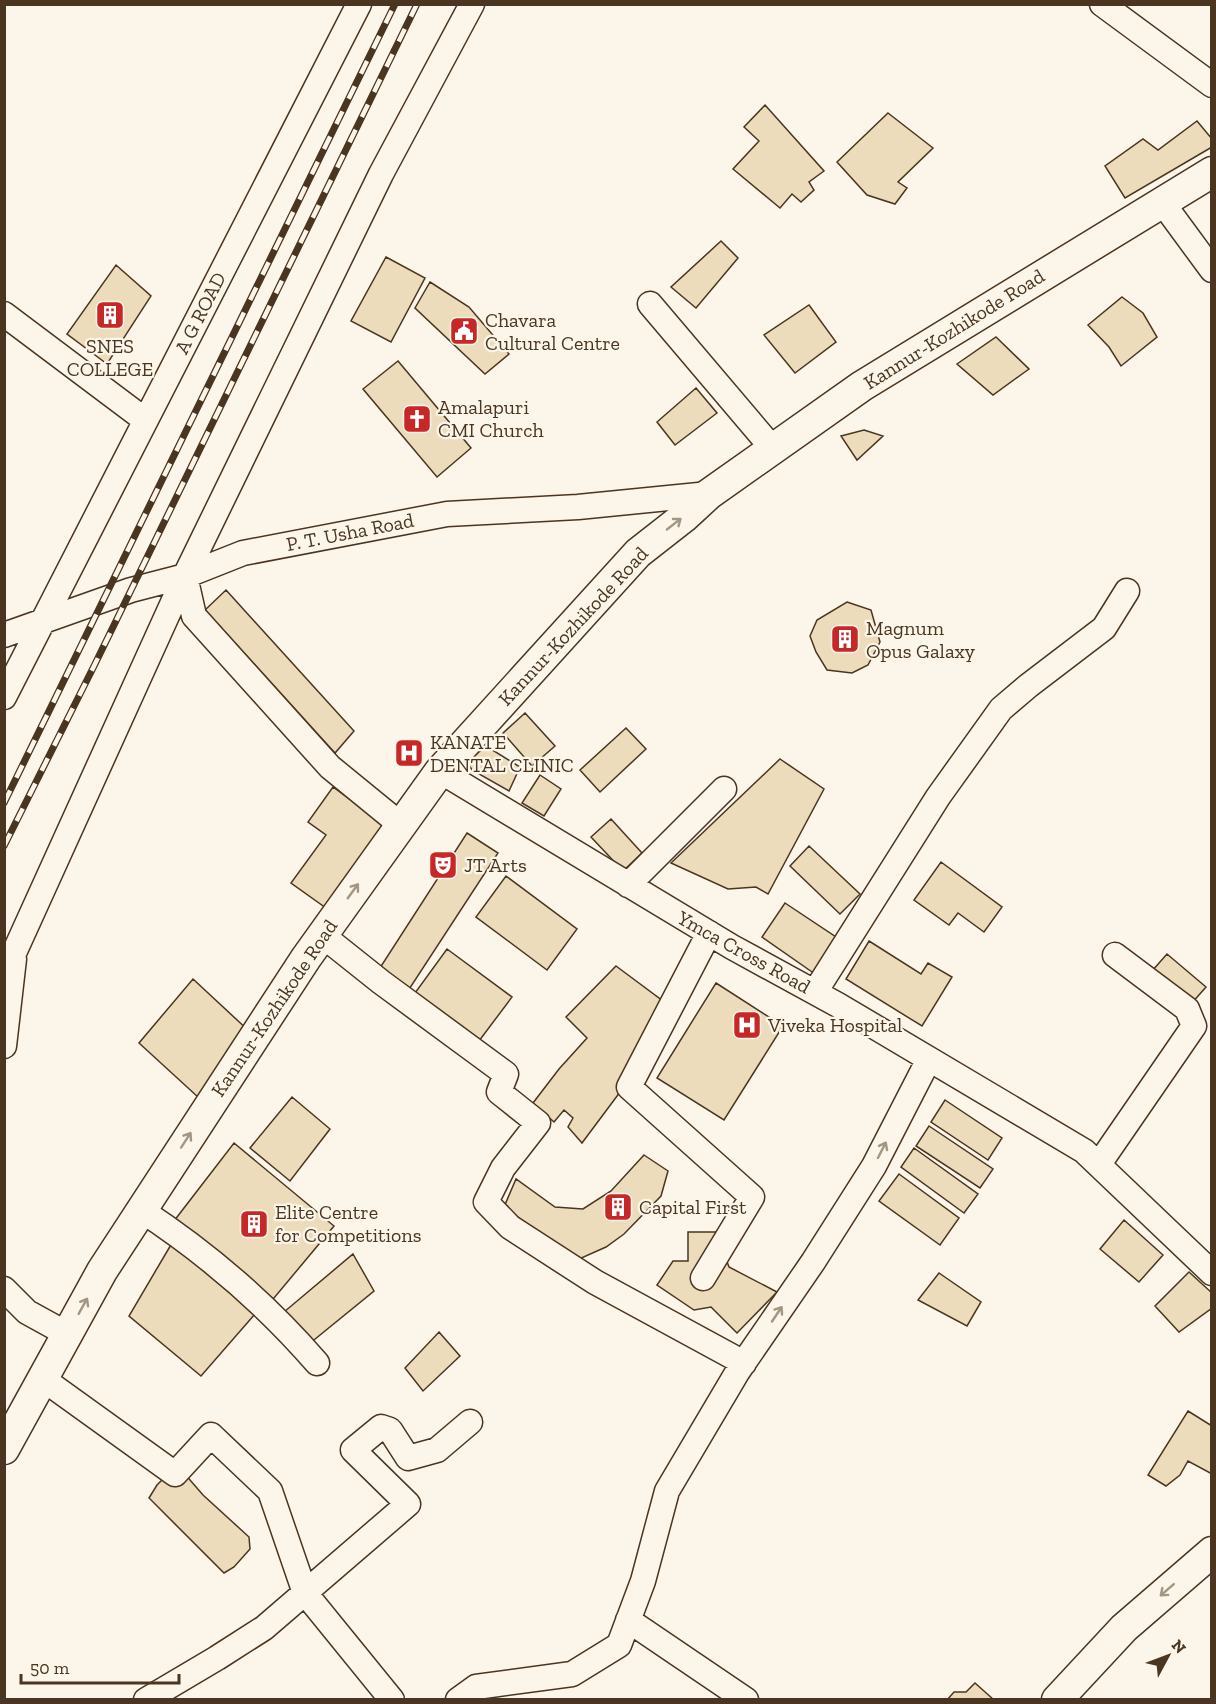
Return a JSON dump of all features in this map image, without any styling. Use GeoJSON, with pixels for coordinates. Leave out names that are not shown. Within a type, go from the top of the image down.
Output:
{"type":"FeatureCollection","features":[{"type":"Feature","properties":{"kind":"main road","name":"Kannur-Kozhikode Road"},"geometry":{"type":"LineString","coordinates":[[4,1449],[102,1271],[322,935],[440,771],[638,553],[709,494],[862,386],[1212,172]]}},
{"type":"Feature","properties":{"kind":"main road"},"geometry":{"type":"LineString","coordinates":[[1057,1700],[1124,1628],[1212,1552]]}},
{"type":"Feature","properties":{"kind":"street","name":"A G ROAD"},"geometry":{"type":"LineString","coordinates":[[4,697],[359,4]]}},
{"type":"Feature","properties":{"kind":"street"},"geometry":{"type":"LineString","coordinates":[[4,1046],[10,965],[185,576],[381,174],[472,4]]}},
{"type":"Feature","properties":{"kind":"street"},"geometry":{"type":"LineString","coordinates":[[1102,4],[1212,85]]}},
{"type":"Feature","properties":{"kind":"street"},"geometry":{"type":"LineString","coordinates":[[1161,202],[1212,270]]}},
{"type":"Feature","properties":{"kind":"street"},"geometry":{"type":"LineString","coordinates":[[650,304],[773,449]]}},
{"type":"Feature","properties":{"kind":"street"},"geometry":{"type":"LineString","coordinates":[[4,314],[145,420]]}},
{"type":"Feature","properties":{"kind":"street","name":"P. T. Usha Road"},"geometry":{"type":"LineString","coordinates":[[4,635],[131,590],[185,576],[243,553],[447,514],[578,507],[709,494]]}},
{"type":"Feature","properties":{"kind":"street"},"geometry":{"type":"LineString","coordinates":[[185,576],[194,616],[330,767],[401,825]]}},
{"type":"Feature","properties":{"kind":"street"},"geometry":{"type":"LineString","coordinates":[[815,992],[938,797],[1001,709],[1104,628],[1127,591]]}},
{"type":"Feature","properties":{"kind":"street","name":"Ymca Cross Road"},"geometry":{"type":"LineString","coordinates":[[440,771],[709,933],[815,992],[1084,1151],[1212,1273]]}},
{"type":"Feature","properties":{"kind":"street"},"geometry":{"type":"LineString","coordinates":[[628,885],[724,789]]}},
{"type":"Feature","properties":{"kind":"street"},"geometry":{"type":"LineString","coordinates":[[704,1278],[752,1197],[629,1087],[709,933]]}},
{"type":"Feature","properties":{"kind":"street"},"geometry":{"type":"LineString","coordinates":[[322,935],[381,982],[506,1074],[499,1092],[538,1123],[503,1168],[486,1202],[510,1227],[595,1282],[744,1363]]}},
{"type":"Feature","properties":{"kind":"street"},"geometry":{"type":"LineString","coordinates":[[1099,1164],[1194,1026],[1187,1009],[1115,956]]}},
{"type":"Feature","properties":{"kind":"street"},"geometry":{"type":"LineString","coordinates":[[459,1700],[476,1688],[572,1674],[619,1645],[644,1581],[667,1491],[744,1363],[813,1262],[874,1166],[929,1059]]}},
{"type":"Feature","properties":{"kind":"street"},"geometry":{"type":"LineString","coordinates":[[141,1210],[190,1244],[287,1328],[316,1362]]}},
{"type":"Feature","properties":{"kind":"street"},"geometry":{"type":"LineString","coordinates":[[4,1289],[27,1312],[68,1334]]}},
{"type":"Feature","properties":{"kind":"street"},"geometry":{"type":"LineString","coordinates":[[43,1380],[175,1473],[211,1435],[270,1491],[305,1593],[392,1700]]}},
{"type":"Feature","properties":{"kind":"street"},"geometry":{"type":"LineString","coordinates":[[146,1700],[254,1634],[408,1504],[353,1449],[381,1427],[390,1430],[408,1458],[437,1450],[470,1422]]}},
{"type":"Feature","properties":{"kind":"street"},"geometry":{"type":"LineString","coordinates":[[628,1620],[746,1700]]}},
{"type":"Feature","properties":{"kind":"building"},"geometry":{"type":"Polygon","coordinates":[[[765,105],[824,171],[809,182],[814,190],[801,202],[792,194],[780,208],[733,169],[759,141],[744,127],[765,105]]]}},
{"type":"Feature","properties":{"kind":"building"},"geometry":{"type":"Polygon","coordinates":[[[888,113],[933,148],[898,182],[907,188],[895,204],[867,195],[837,162],[888,113]]]}},
{"type":"Feature","properties":{"kind":"building"},"geometry":{"type":"Polygon","coordinates":[[[1197,121],[1212,139],[1212,147],[1125,198],[1105,166],[1143,139],[1158,150],[1197,121]]]}},
{"type":"Feature","properties":{"kind":"building"},"geometry":{"type":"Polygon","coordinates":[[[721,241],[738,258],[696,308],[671,287],[721,241]]]}},
{"type":"Feature","properties":{"kind":"building"},"geometry":{"type":"Polygon","coordinates":[[[386,257],[425,278],[391,342],[351,321],[386,257]]]}},
{"type":"Feature","properties":{"kind":"building","name":"SNES COLLEGE"},"geometry":{"type":"Polygon","coordinates":[[[116,265],[151,296],[107,364],[67,334],[116,265]]]}},
{"type":"Feature","properties":{"kind":"building","name":"Chavara Cultural Centre"},"geometry":{"type":"Polygon","coordinates":[[[430,282],[469,307],[509,354],[485,374],[415,308],[430,282]]]}},
{"type":"Feature","properties":{"kind":"building"},"geometry":{"type":"Polygon","coordinates":[[[1122,297],[1143,313],[1157,337],[1121,366],[1109,347],[1088,325],[1122,297]]]}},
{"type":"Feature","properties":{"kind":"building"},"geometry":{"type":"Polygon","coordinates":[[[809,305],[836,342],[795,373],[764,335],[809,305]]]}},
{"type":"Feature","properties":{"kind":"building"},"geometry":{"type":"Polygon","coordinates":[[[996,337],[1029,369],[993,395],[957,364],[996,337]]]}},
{"type":"Feature","properties":{"kind":"building","name":"Amalapuri CMI Church"},"geometry":{"type":"Polygon","coordinates":[[[398,361],[471,448],[437,477],[363,389],[398,361]]]}},
{"type":"Feature","properties":{"kind":"building"},"geometry":{"type":"Polygon","coordinates":[[[696,388],[717,413],[675,445],[657,422],[696,388]]]}},
{"type":"Feature","properties":{"kind":"building"},"geometry":{"type":"Polygon","coordinates":[[[864,430],[883,436],[857,460],[841,436],[864,430]]]}},
{"type":"Feature","properties":{"kind":"building"},"geometry":{"type":"Polygon","coordinates":[[[226,590],[354,731],[335,753],[205,610],[226,590]]]}},
{"type":"Feature","properties":{"kind":"building","name":"Magnum Opus Galaxy"},"geometry":{"type":"Polygon","coordinates":[[[847,602],[871,610],[880,642],[868,665],[852,673],[827,670],[810,636],[817,620],[847,602]]]}},
{"type":"Feature","properties":{"kind":"building"},"geometry":{"type":"Polygon","coordinates":[[[525,713],[555,746],[532,766],[503,733],[525,713]]]}},
{"type":"Feature","properties":{"kind":"building"},"geometry":{"type":"Polygon","coordinates":[[[626,728],[646,749],[600,792],[580,770],[626,728]]]}},
{"type":"Feature","properties":{"kind":"building"},"geometry":{"type":"Polygon","coordinates":[[[486,746],[520,767],[509,791],[472,770],[467,762],[486,746]]]}},
{"type":"Feature","properties":{"kind":"building"},"geometry":{"type":"Polygon","coordinates":[[[780,759],[824,789],[768,894],[756,887],[728,889],[671,863],[780,759]]]}},
{"type":"Feature","properties":{"kind":"building"},"geometry":{"type":"Polygon","coordinates":[[[540,775],[561,789],[544,816],[522,803],[540,775]]]}},
{"type":"Feature","properties":{"kind":"building"},"geometry":{"type":"Polygon","coordinates":[[[333,787],[385,825],[326,908],[291,883],[326,835],[308,822],[333,787]]]}},
{"type":"Feature","properties":{"kind":"building"},"geometry":{"type":"Polygon","coordinates":[[[611,819],[642,853],[623,871],[591,837],[611,819]]]}},
{"type":"Feature","properties":{"kind":"building"},"geometry":{"type":"Polygon","coordinates":[[[467,833],[498,853],[406,994],[376,974],[467,833]]]}},
{"type":"Feature","properties":{"kind":"building"},"geometry":{"type":"Polygon","coordinates":[[[809,846],[860,894],[840,914],[790,866],[809,846]]]}},
{"type":"Feature","properties":{"kind":"building"},"geometry":{"type":"Polygon","coordinates":[[[941,862],[1002,907],[984,932],[958,913],[949,925],[914,900],[941,862]]]}},
{"type":"Feature","properties":{"kind":"building"},"geometry":{"type":"Polygon","coordinates":[[[506,876],[577,929],[547,970],[476,917],[506,876]]]}},
{"type":"Feature","properties":{"kind":"building"},"geometry":{"type":"Polygon","coordinates":[[[785,903],[839,939],[815,974],[762,937],[785,903]]]}},
{"type":"Feature","properties":{"kind":"building"},"geometry":{"type":"Polygon","coordinates":[[[869,941],[921,974],[928,963],[952,977],[922,1026],[846,979],[869,941]]]}},
{"type":"Feature","properties":{"kind":"building"},"geometry":{"type":"Polygon","coordinates":[[[447,949],[512,997],[479,1041],[415,993],[447,949]]]}},
{"type":"Feature","properties":{"kind":"building"},"geometry":{"type":"Polygon","coordinates":[[[1167,954],[1206,987],[1191,1004],[1152,971],[1167,954]]]}},
{"type":"Feature","properties":{"kind":"building"},"geometry":{"type":"Polygon","coordinates":[[[616,966],[679,1013],[582,1143],[568,1127],[573,1118],[564,1110],[554,1122],[533,1103],[587,1038],[566,1017],[616,966]]]}},
{"type":"Feature","properties":{"kind":"building"},"geometry":{"type":"Polygon","coordinates":[[[193,979],[250,1032],[199,1098],[139,1043],[193,979]]]}},
{"type":"Feature","properties":{"kind":"building"},"geometry":{"type":"Polygon","coordinates":[[[716,983],[783,1026],[724,1120],[657,1078],[716,983]]]}},
{"type":"Feature","properties":{"kind":"building"},"geometry":{"type":"Polygon","coordinates":[[[292,1097],[330,1129],[290,1181],[250,1148],[292,1097]]]}},
{"type":"Feature","properties":{"kind":"building"},"geometry":{"type":"Polygon","coordinates":[[[945,1100],[1002,1138],[988,1160],[931,1122],[945,1100]]]}},
{"type":"Feature","properties":{"kind":"building"},"geometry":{"type":"Polygon","coordinates":[[[929,1126],[993,1169],[980,1188],[916,1146],[929,1126]]]}},
{"type":"Feature","properties":{"kind":"building","name":"Elite Centre for Competitions"},"geometry":{"type":"Polygon","coordinates":[[[234,1143],[334,1226],[269,1304],[174,1221],[234,1143]]]}},
{"type":"Feature","properties":{"kind":"building"},"geometry":{"type":"Polygon","coordinates":[[[914,1148],[978,1194],[964,1213],[901,1167],[914,1148]]]}},
{"type":"Feature","properties":{"kind":"building","name":"Capital First"},"geometry":{"type":"Polygon","coordinates":[[[644,1155],[668,1171],[661,1196],[624,1234],[606,1247],[577,1260],[504,1207],[516,1179],[555,1207],[583,1209],[611,1191],[644,1155]]]}},
{"type":"Feature","properties":{"kind":"building"},"geometry":{"type":"Polygon","coordinates":[[[899,1174],[959,1218],[940,1245],[879,1201],[899,1174]]]}},
{"type":"Feature","properties":{"kind":"building"},"geometry":{"type":"Polygon","coordinates":[[[1124,1220],[1163,1255],[1139,1282],[1100,1249],[1124,1220]]]}},
{"type":"Feature","properties":{"kind":"building"},"geometry":{"type":"Polygon","coordinates":[[[688,1232],[716,1232],[729,1267],[777,1292],[737,1333],[711,1307],[694,1310],[657,1285],[673,1261],[688,1261],[688,1232]]]}},
{"type":"Feature","properties":{"kind":"building"},"geometry":{"type":"Polygon","coordinates":[[[172,1243],[255,1314],[201,1376],[129,1316],[172,1243]]]}},
{"type":"Feature","properties":{"kind":"building"},"geometry":{"type":"Polygon","coordinates":[[[353,1254],[374,1291],[309,1344],[284,1312],[353,1254]]]}},
{"type":"Feature","properties":{"kind":"building"},"geometry":{"type":"Polygon","coordinates":[[[1189,1272],[1212,1293],[1212,1308],[1179,1332],[1155,1306],[1189,1272]]]}},
{"type":"Feature","properties":{"kind":"building"},"geometry":{"type":"Polygon","coordinates":[[[939,1273],[981,1302],[967,1326],[918,1300],[939,1273]]]}},
{"type":"Feature","properties":{"kind":"building"},"geometry":{"type":"Polygon","coordinates":[[[439,1332],[460,1356],[423,1391],[405,1368],[439,1332]]]}},
{"type":"Feature","properties":{"kind":"building"},"geometry":{"type":"Polygon","coordinates":[[[1188,1411],[1212,1426],[1212,1474],[1188,1461],[1180,1475],[1166,1486],[1148,1475],[1188,1411]]]}},
{"type":"Feature","properties":{"kind":"building"},"geometry":{"type":"Polygon","coordinates":[[[177,1465],[203,1495],[249,1537],[250,1549],[234,1567],[224,1573],[149,1498],[157,1485],[177,1465]]]}},
{"type":"Feature","properties":{"kind":"building"},"geometry":{"type":"Polygon","coordinates":[[[975,1683],[994,1700],[947,1700],[954,1692],[966,1692],[975,1683]]]}},
{"type":"Feature","properties":{"kind":"railway"},"geometry":{"type":"LineString","coordinates":[[4,803],[395,4]]}},
{"type":"Feature","properties":{"kind":"railway"},"geometry":{"type":"LineString","coordinates":[[4,846],[417,4]]}},
{"type":"Feature","properties":{"kind":"place","name":"SNES COLLEGE"},"geometry":{"type":"Point","coordinates":[110,315]}},
{"type":"Feature","properties":{"kind":"place","name":"Chavara Cultural Centre"},"geometry":{"type":"Point","coordinates":[464,331]}},
{"type":"Feature","properties":{"kind":"place","name":"Amalapuri CMI Church"},"geometry":{"type":"Point","coordinates":[417,419]}},
{"type":"Feature","properties":{"kind":"place","name":"Magnum Opus Galaxy"},"geometry":{"type":"Point","coordinates":[845,639]}},
{"type":"Feature","properties":{"kind":"place","name":"KANATE DENTAL CLINIC"},"geometry":{"type":"Point","coordinates":[409,753]}},
{"type":"Feature","properties":{"kind":"place","name":"JT Arts"},"geometry":{"type":"Point","coordinates":[443,865]}},
{"type":"Feature","properties":{"kind":"place","name":"Viveka Hospital"},"geometry":{"type":"Point","coordinates":[747,1025]}},
{"type":"Feature","properties":{"kind":"place","name":"Capital First"},"geometry":{"type":"Point","coordinates":[618,1207]}},
{"type":"Feature","properties":{"kind":"place","name":"Elite Centre for Competitions"},"geometry":{"type":"Point","coordinates":[254,1224]}}]}
